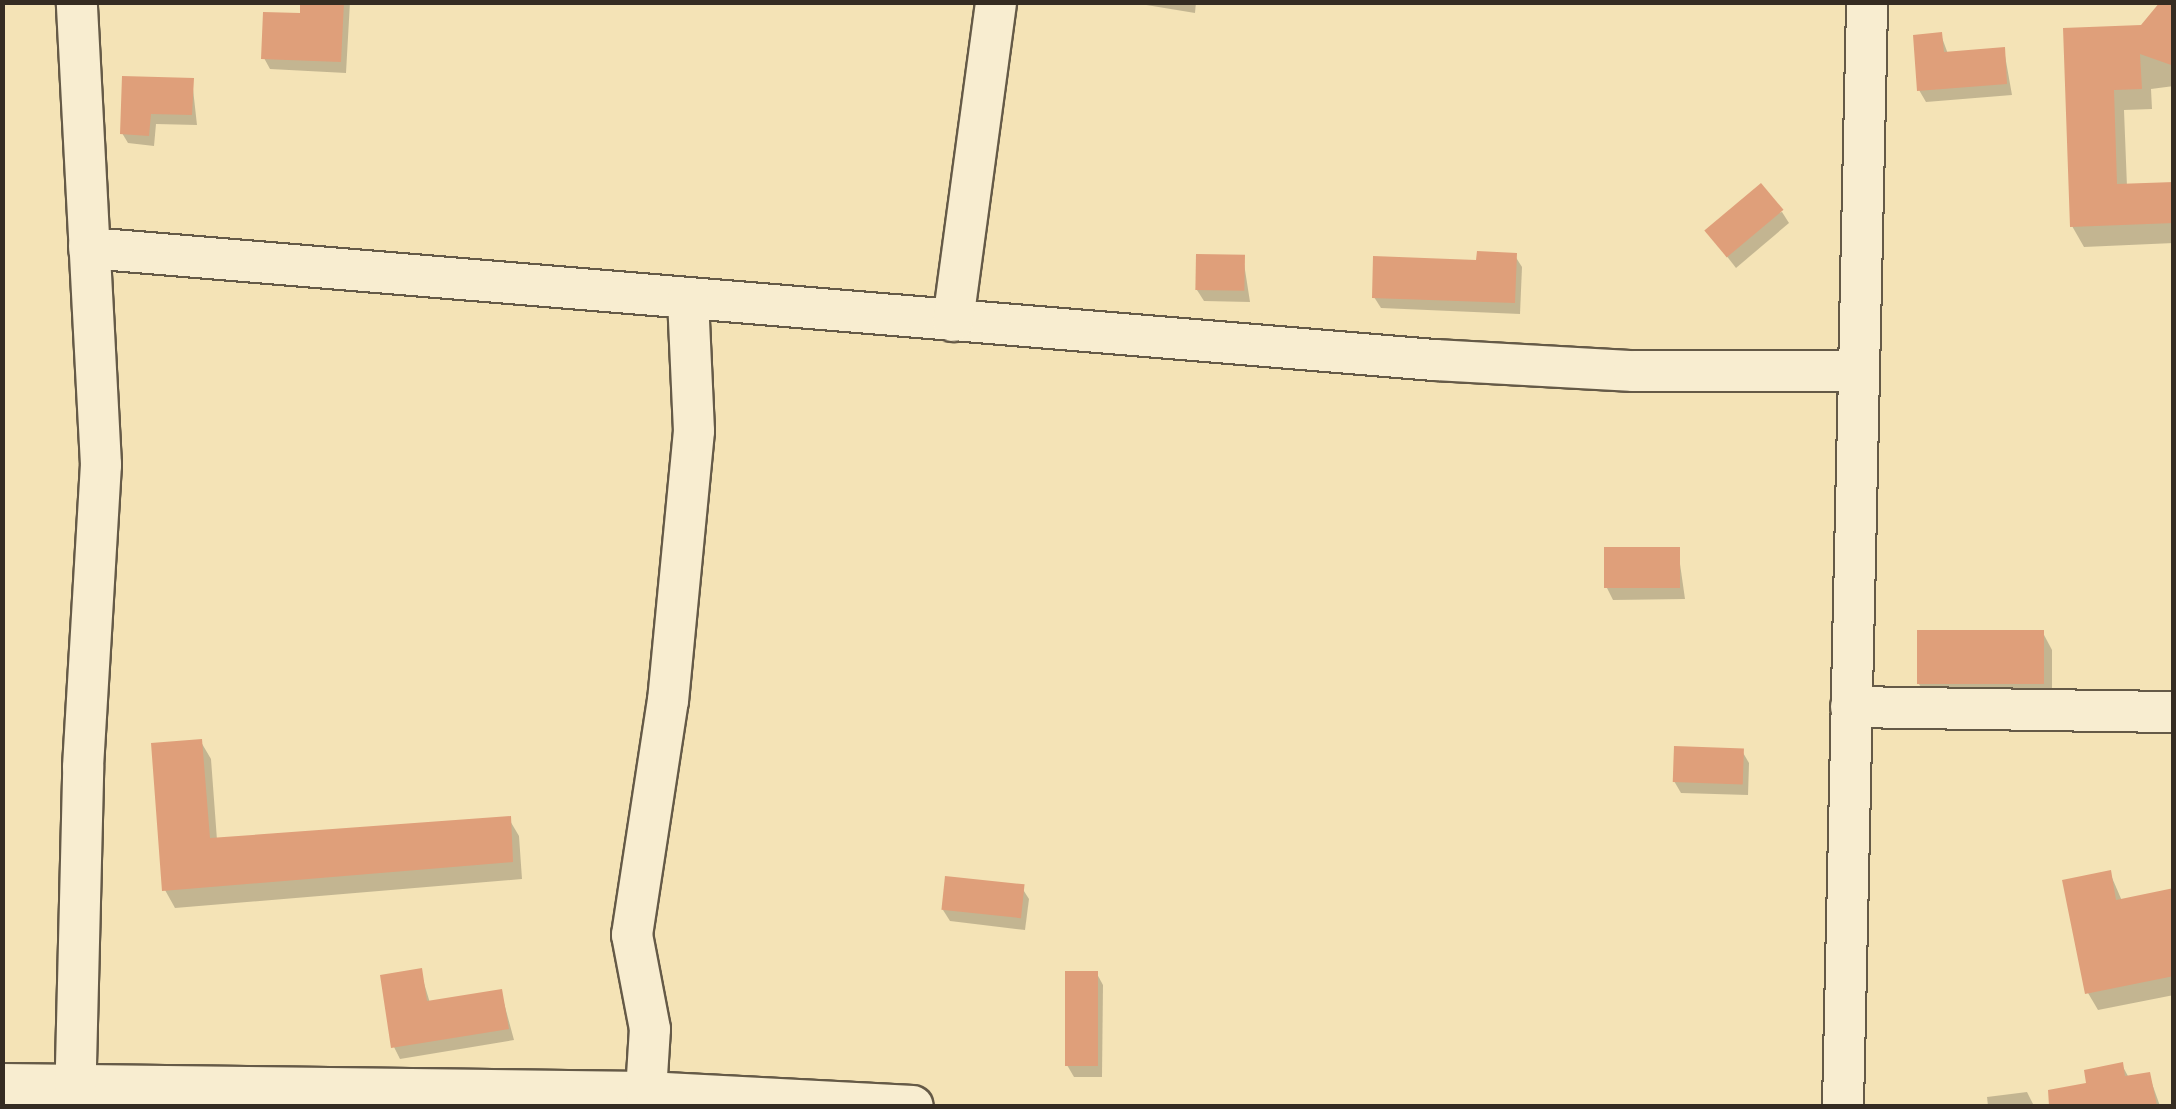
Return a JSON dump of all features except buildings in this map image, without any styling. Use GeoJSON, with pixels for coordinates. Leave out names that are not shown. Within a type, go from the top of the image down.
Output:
{"type":"FeatureCollection","features":[{"type":"Feature","properties":{"kind":"street"},"geometry":{"type":"LineString","coordinates":[[75,1094],[82,767],[101,465],[77,2]]}},
{"type":"Feature","properties":{"kind":"street"},"geometry":{"type":"LineString","coordinates":[[952,321],[996,2]]}},
{"type":"Feature","properties":{"kind":"street"},"geometry":{"type":"LineString","coordinates":[[1843,1106],[1867,2]]}},
{"type":"Feature","properties":{"kind":"street"},"geometry":{"type":"LineString","coordinates":[[89,248],[1435,360],[1652,371],[1860,371]]}},
{"type":"Feature","properties":{"kind":"street"},"geometry":{"type":"LineString","coordinates":[[646,1092],[650,1029],[632,934],[668,701],[694,431],[688,299]]}},
{"type":"Feature","properties":{"kind":"street"},"geometry":{"type":"LineString","coordinates":[[1851,707],[2174,712]]}},
{"type":"Feature","properties":{"kind":"street"},"geometry":{"type":"LineString","coordinates":[[2,1084],[75,1094],[646,1092],[913,1106]]}}]}
